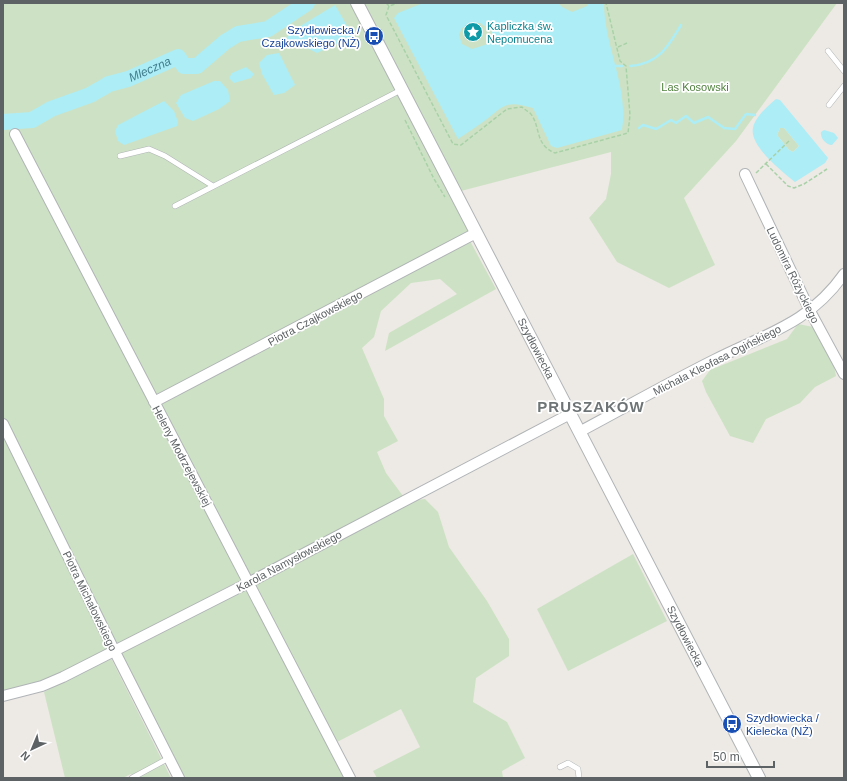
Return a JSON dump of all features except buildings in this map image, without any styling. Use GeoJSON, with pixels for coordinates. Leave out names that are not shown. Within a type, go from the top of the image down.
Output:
{"type":"FeatureCollection","features":[{"type":"Feature","properties":{"kind":"street","name":"Szydłowiecka"},"geometry":{"type":"LineString","coordinates":[[357,3],[759,778]]}},
{"type":"Feature","properties":{"kind":"street","name":"Heleny Modrzejewskiej"},"geometry":{"type":"LineString","coordinates":[[15,134],[350,778]]}},
{"type":"Feature","properties":{"kind":"street","name":"Ludomira Różyckiego"},"geometry":{"type":"LineString","coordinates":[[746,177],[810,311],[844,374]]}},
{"type":"Feature","properties":{"kind":"street","name":"Piotra Czajkowskiego"},"geometry":{"type":"LineString","coordinates":[[154,402],[476,233]]}},
{"type":"Feature","properties":{"kind":"street","name":"Michała Kleofasa Ogińskiego"},"geometry":{"type":"LineString","coordinates":[[579,432],[715,359],[774,333],[810,311],[833,290],[844,274]]}},
{"type":"Feature","properties":{"kind":"street","name":"Karola Namysłowskiego"},"geometry":{"type":"LineString","coordinates":[[3,696],[42,686],[248,583],[570,414]]}},
{"type":"Feature","properties":{"kind":"street","name":"Piotra Michałowskiego"},"geometry":{"type":"LineString","coordinates":[[3,424],[114,650],[179,778]]}},
{"type":"Feature","properties":{"kind":"lane"},"geometry":{"type":"LineString","coordinates":[[828,51],[844,71]]}},
{"type":"Feature","properties":{"kind":"lane"},"geometry":{"type":"LineString","coordinates":[[829,105],[844,86]]}},
{"type":"Feature","properties":{"kind":"lane"},"geometry":{"type":"LineString","coordinates":[[175,206],[402,90]]}},
{"type":"Feature","properties":{"kind":"lane"},"geometry":{"type":"LineString","coordinates":[[120,156],[149,149],[165,156],[213,186]]}},
{"type":"Feature","properties":{"kind":"lane"},"geometry":{"type":"LineString","coordinates":[[132,778],[168,758]]}},
{"type":"Feature","properties":{"kind":"lane"},"geometry":{"type":"LineString","coordinates":[[560,767],[568,763],[573,765],[578,769],[579,778]]}},
{"type":"Feature","properties":{"kind":"path"},"geometry":{"type":"LineString","coordinates":[[386,3],[389,6]]}},
{"type":"Feature","properties":{"kind":"path"},"geometry":{"type":"LineString","coordinates":[[389,6],[398,3]]}},
{"type":"Feature","properties":{"kind":"path"},"geometry":{"type":"LineString","coordinates":[[389,6],[386,15],[453,144],[461,145],[507,109],[522,108],[531,114],[539,138],[546,150],[555,153],[628,133],[630,115],[626,66],[620,61],[606,3]]}},
{"type":"Feature","properties":{"kind":"path"},"geometry":{"type":"LineString","coordinates":[[617,47],[627,43]]}},
{"type":"Feature","properties":{"kind":"path"},"geometry":{"type":"LineString","coordinates":[[746,177],[766,164],[789,141]]}},
{"type":"Feature","properties":{"kind":"path"},"geometry":{"type":"LineString","coordinates":[[766,164],[788,186],[794,188],[804,184],[827,169]]}},
{"type":"Feature","properties":{"kind":"green space","name":"Las Kosowski"},"geometry":{"type":"Polygon","coordinates":[[[3,3],[837,3],[736,141],[684,198],[715,265],[669,288],[617,262],[589,218],[606,199],[611,174],[611,152],[457,192],[477,230],[155,397],[242,577],[239,581],[46,682],[3,690],[3,3]]]}},
{"type":"Feature","properties":{"kind":"green space"},"geometry":{"type":"Polygon","coordinates":[[[780,128],[784,128],[799,146],[793,152],[789,150],[777,135],[780,128]]]}},
{"type":"Feature","properties":{"kind":"green space"},"geometry":{"type":"Polygon","coordinates":[[[470,241],[496,289],[385,351],[389,333],[457,294],[440,279],[411,283],[381,311],[374,337],[362,348],[384,399],[384,416],[398,441],[377,452],[386,473],[403,496],[250,578],[159,404],[470,241]]]}},
{"type":"Feature","properties":{"kind":"green space"},"geometry":{"type":"Polygon","coordinates":[[[798,324],[813,327],[834,366],[836,376],[815,387],[800,403],[766,419],[753,443],[730,436],[706,392],[702,381],[710,370],[787,339],[798,324]]]}},
{"type":"Feature","properties":{"kind":"green space"},"geometry":{"type":"Polygon","coordinates":[[[425,499],[438,512],[449,547],[487,601],[509,639],[509,656],[476,678],[473,702],[507,722],[525,758],[502,771],[503,778],[377,778],[373,771],[420,747],[401,709],[337,742],[253,584],[407,501],[425,499]]]}},
{"type":"Feature","properties":{"kind":"green space"},"geometry":{"type":"Polygon","coordinates":[[[633,554],[667,621],[568,671],[537,609],[633,554]]]}},
{"type":"Feature","properties":{"kind":"green space"},"geometry":{"type":"Polygon","coordinates":[[[245,588],[345,778],[183,778],[120,651],[245,588]]]}},
{"type":"Feature","properties":{"kind":"green space"},"geometry":{"type":"Polygon","coordinates":[[[110,656],[171,778],[132,778],[131,774],[123,778],[65,778],[44,692],[110,656]]]}},
{"type":"Feature","properties":{"kind":"water"},"geometry":{"type":"Polygon","coordinates":[[[423,3],[558,3],[562,7],[572,12],[587,6],[588,3],[604,3],[608,35],[622,98],[622,130],[557,148],[551,146],[533,108],[512,104],[503,107],[484,122],[458,139],[394,18],[398,13],[423,3]],[[472,23],[462,28],[459,35],[462,44],[472,49],[494,42],[491,30],[480,23],[472,23]]]}},
{"type":"Feature","properties":{"kind":"water"},"geometry":{"type":"Polygon","coordinates":[[[335,5],[353,36],[317,53],[303,46],[292,45],[286,38],[297,28],[335,5]]]}},
{"type":"Feature","properties":{"kind":"water"},"geometry":{"type":"Polygon","coordinates":[[[279,53],[295,85],[284,93],[274,95],[262,74],[259,63],[267,55],[279,53]]]}},
{"type":"Feature","properties":{"kind":"water"},"geometry":{"type":"Polygon","coordinates":[[[246,67],[254,74],[251,78],[234,83],[229,78],[232,73],[246,67]]]}},
{"type":"Feature","properties":{"kind":"water"},"geometry":{"type":"Polygon","coordinates":[[[214,81],[220,81],[228,90],[230,101],[219,109],[193,121],[185,118],[176,103],[181,95],[214,81]]]}},
{"type":"Feature","properties":{"kind":"water"},"geometry":{"type":"Polygon","coordinates":[[[776,99],[780,100],[828,158],[825,163],[795,182],[768,158],[756,143],[753,135],[753,128],[756,120],[776,99]],[[780,128],[777,135],[789,150],[793,152],[799,146],[784,128],[780,128]]]}},
{"type":"Feature","properties":{"kind":"water"},"geometry":{"type":"Polygon","coordinates":[[[164,101],[174,111],[178,122],[177,126],[124,145],[118,141],[115,131],[118,125],[164,101]]]}},
{"type":"Feature","properties":{"kind":"water"},"geometry":{"type":"Polygon","coordinates":[[[824,130],[834,133],[838,138],[832,145],[828,144],[822,139],[821,132],[824,130]]]}},
{"type":"Feature","properties":{"kind":"waterway","name":"Mleczna"},"geometry":{"type":"LineString","coordinates":[[3,122],[32,120],[51,109],[90,95],[109,84],[128,79],[178,57],[184,66],[197,66],[225,42],[238,34],[268,29],[307,3]]}},
{"type":"Feature","properties":{"kind":"waterway"},"geometry":{"type":"LineString","coordinates":[[630,66],[640,65],[655,58],[667,47],[681,25]]}},
{"type":"Feature","properties":{"kind":"waterway"},"geometry":{"type":"LineString","coordinates":[[615,66],[622,66]]}},
{"type":"Feature","properties":{"kind":"waterway"},"geometry":{"type":"LineString","coordinates":[[639,128],[643,125],[656,129],[671,120],[676,123],[686,116],[694,123],[708,117],[724,128],[735,129],[746,114],[755,115]]}},
{"type":"Feature","properties":{"kind":"place","name":"Kapliczka św. Nepomucena"},"geometry":{"type":"Point","coordinates":[473,32]}},
{"type":"Feature","properties":{"kind":"place","name":"Szydłowiecka / Czajkowskiego (NŻ)"},"geometry":{"type":"Point","coordinates":[374,36]}},
{"type":"Feature","properties":{"kind":"place","name":"Szydłowiecka / Kielecka (NŻ)"},"geometry":{"type":"Point","coordinates":[732,724]}},
{"type":"Feature","properties":{"kind":"district","name":"PRUSZAKÓW"},"geometry":{"type":"Point","coordinates":[591,406]}}]}
